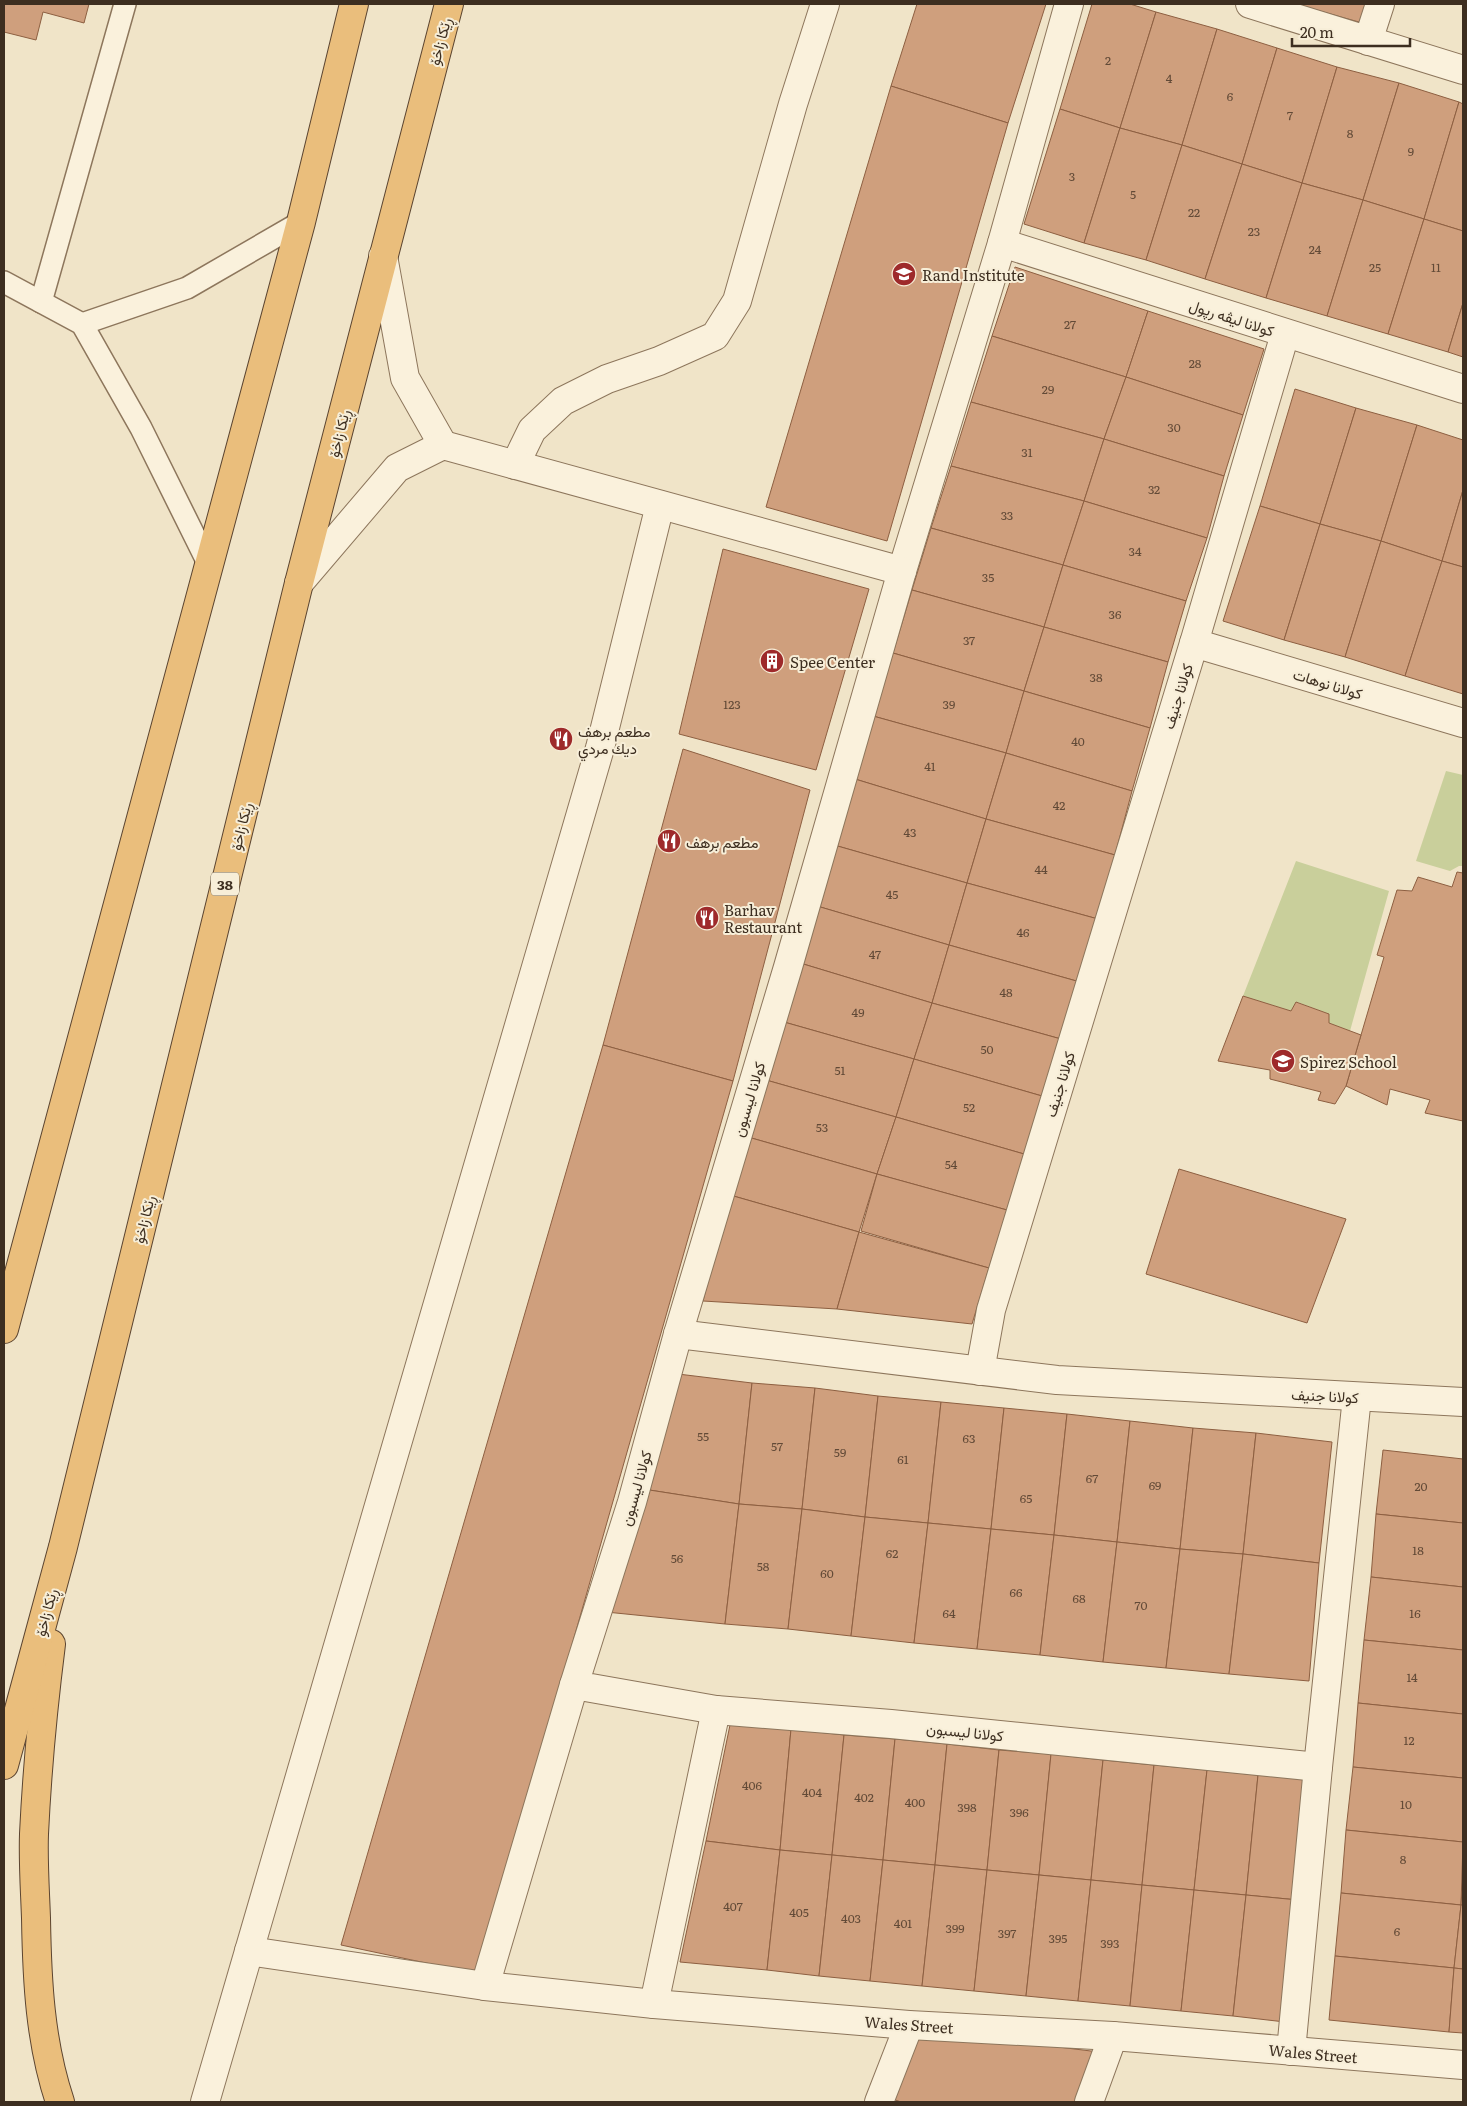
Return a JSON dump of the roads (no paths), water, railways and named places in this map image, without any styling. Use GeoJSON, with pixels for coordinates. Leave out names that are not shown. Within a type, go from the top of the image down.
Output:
{"type":"FeatureCollection","features":[{"type":"Feature","properties":{"kind":"highway"},"geometry":{"type":"LineString","coordinates":[[4,1329],[301,222],[354,4]]}},
{"type":"Feature","properties":{"kind":"highway","name":"ڕێکا زاخۆ"},"geometry":{"type":"LineString","coordinates":[[4,1765],[63,1547],[299,584],[449,4]]}},
{"type":"Feature","properties":{"kind":"highway"},"geometry":{"type":"LineString","coordinates":[[60,2102],[53,2082],[42,2032],[36,1942],[34,1836],[44,1696],[63,1547]]}},
{"type":"Feature","properties":{"kind":"street"},"geometry":{"type":"LineString","coordinates":[[515,464],[532,430],[563,400],[607,379],[658,361],[715,336],[737,301],[793,104],[825,4]]}},
{"type":"Feature","properties":{"kind":"street","name":"كولانا ليسبون"},"geometry":{"type":"LineString","coordinates":[[1069,4],[1002,243],[902,571],[785,976],[678,1334],[632,1502],[574,1685],[716,1710],[891,1724],[1318,1767]]}},
{"type":"Feature","properties":{"kind":"street"},"geometry":{"type":"LineString","coordinates":[[1250,4],[1463,70]]}},
{"type":"Feature","properties":{"kind":"street"},"geometry":{"type":"LineString","coordinates":[[1368,41],[1380,4]]}},
{"type":"Feature","properties":{"kind":"street","name":"كولانا ليڤه رپول"},"geometry":{"type":"LineString","coordinates":[[1002,243],[1463,389]]}},
{"type":"Feature","properties":{"kind":"street"},"geometry":{"type":"LineString","coordinates":[[383,256],[405,378],[443,445]]}},
{"type":"Feature","properties":{"kind":"street","name":"كولانا جنيف"},"geometry":{"type":"LineString","coordinates":[[1285,334],[1194,643],[990,1310],[980,1372],[1057,1380],[1463,1402]]}},
{"type":"Feature","properties":{"kind":"street"},"geometry":{"type":"LineString","coordinates":[[299,584],[397,468],[443,445],[902,571]]}},
{"type":"Feature","properties":{"kind":"street"},"geometry":{"type":"LineString","coordinates":[[205,2102],[600,748],[660,505]]}},
{"type":"Feature","properties":{"kind":"street","name":"كولانا نوهات"},"geometry":{"type":"LineString","coordinates":[[1194,643],[1463,723]]}},
{"type":"Feature","properties":{"kind":"street"},"geometry":{"type":"LineString","coordinates":[[678,1334],[980,1372]]}},
{"type":"Feature","properties":{"kind":"street"},"geometry":{"type":"LineString","coordinates":[[1291,2051],[1318,1767],[1357,1397]]}},
{"type":"Feature","properties":{"kind":"street"},"geometry":{"type":"LineString","coordinates":[[485,1986],[574,1685]]}},
{"type":"Feature","properties":{"kind":"street"},"geometry":{"type":"LineString","coordinates":[[654,2004],[716,1710]]}},
{"type":"Feature","properties":{"kind":"street","name":"Wales Street"},"geometry":{"type":"LineString","coordinates":[[249,1951],[485,1986],[654,2004],[909,2025],[1113,2036],[1463,2065]]}},
{"type":"Feature","properties":{"kind":"street"},"geometry":{"type":"LineString","coordinates":[[879,2102],[909,2025]]}},
{"type":"Feature","properties":{"kind":"street"},"geometry":{"type":"LineString","coordinates":[[1089,2102],[1113,2036]]}},
{"type":"Feature","properties":{"kind":"lane"},"geometry":{"type":"LineString","coordinates":[[41,302],[124,4]]}},
{"type":"Feature","properties":{"kind":"lane"},"geometry":{"type":"LineString","coordinates":[[82,324],[187,288],[301,222]]}},
{"type":"Feature","properties":{"kind":"lane"},"geometry":{"type":"LineString","coordinates":[[4,282],[82,324],[141,428],[209,565]]}},
{"type":"Feature","properties":{"kind":"place","name":"Rand Institute"},"geometry":{"type":"Point","coordinates":[904,274]}},
{"type":"Feature","properties":{"kind":"place","name":"Spee Center"},"geometry":{"type":"Point","coordinates":[772,661]}},
{"type":"Feature","properties":{"kind":"place","name":"مطعم برهف ديك مردي"},"geometry":{"type":"Point","coordinates":[561,739]}},
{"type":"Feature","properties":{"kind":"place","name":"مطعم برهف"},"geometry":{"type":"Point","coordinates":[669,841]}},
{"type":"Feature","properties":{"kind":"place","name":"Barhav Restaurant"},"geometry":{"type":"Point","coordinates":[707,918]}},
{"type":"Feature","properties":{"kind":"place","name":"Spirez School"},"geometry":{"type":"Point","coordinates":[1283,1061]}}]}
